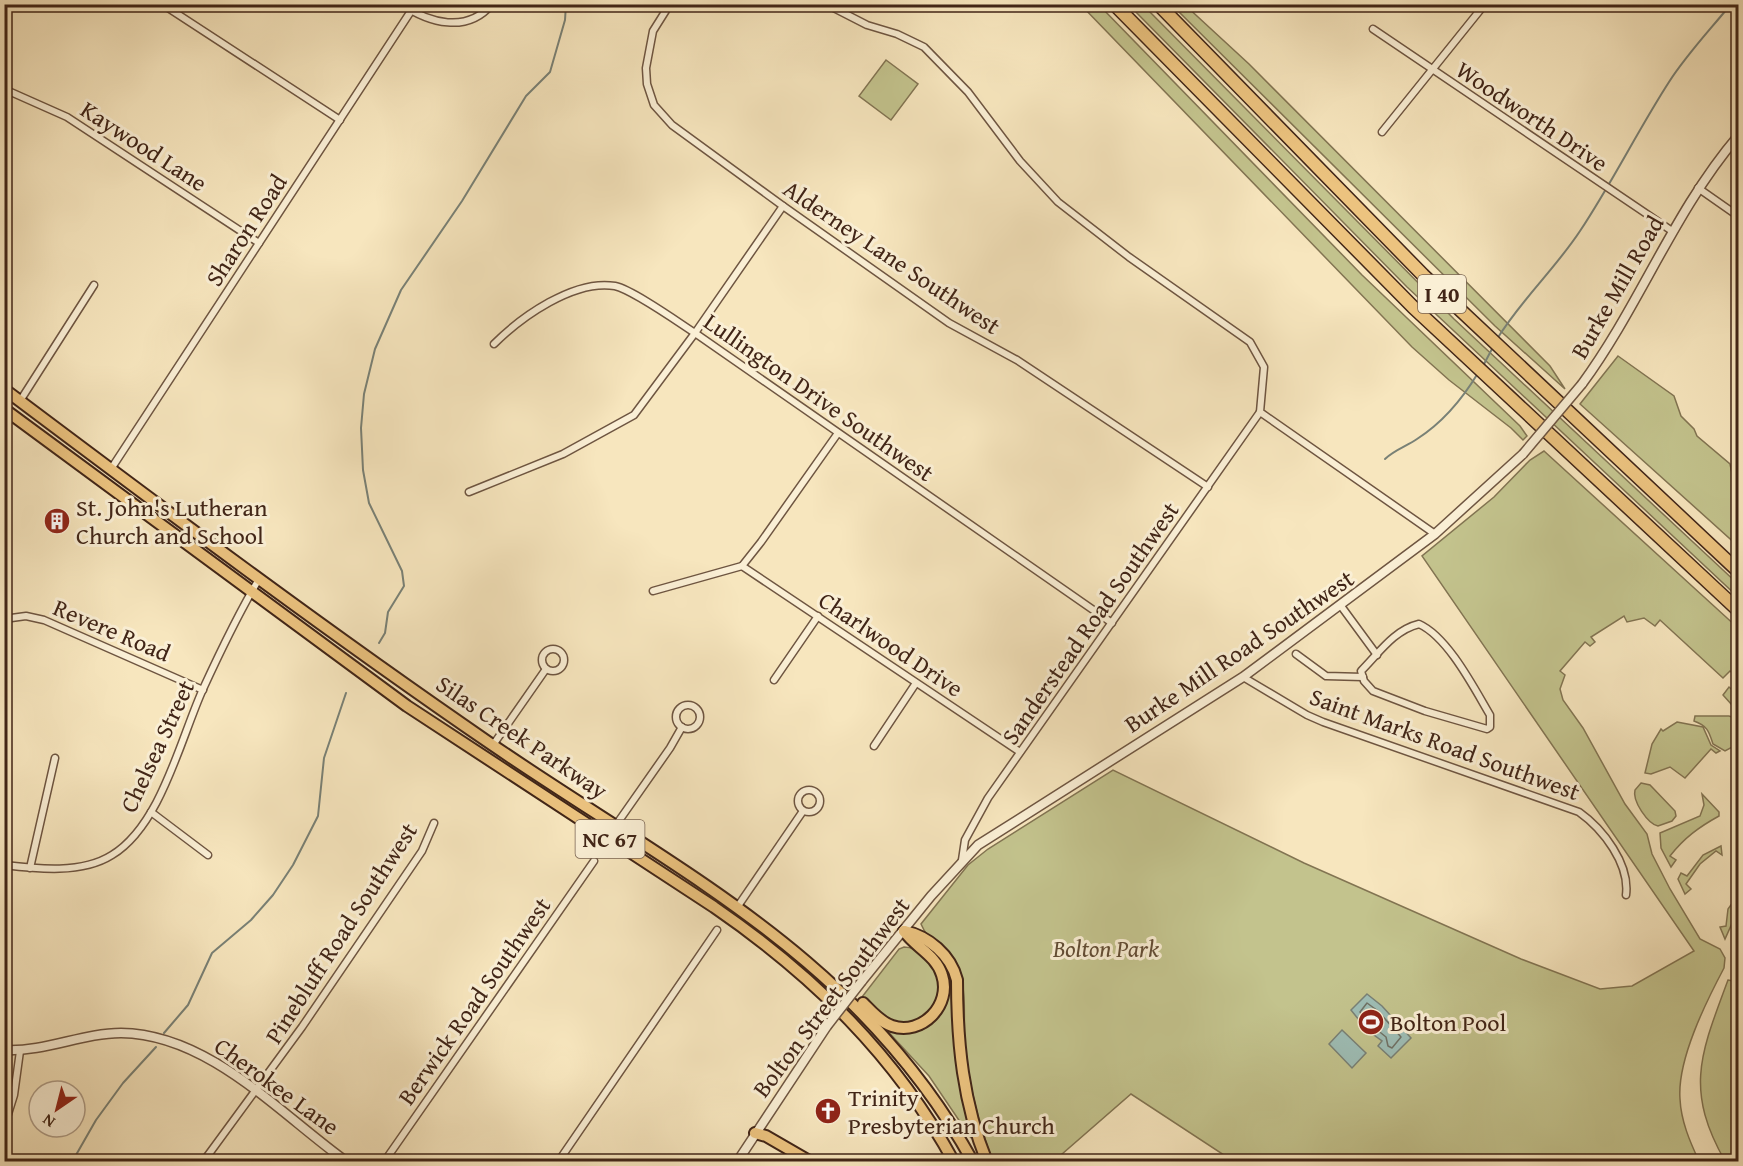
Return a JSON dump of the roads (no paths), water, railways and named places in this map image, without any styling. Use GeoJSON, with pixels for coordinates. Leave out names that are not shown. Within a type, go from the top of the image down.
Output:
{"type":"FeatureCollection","features":[{"type":"Feature","properties":{"kind":"highway","name":"I 40"},"geometry":{"type":"LineString","coordinates":[[1114,4],[1413,307],[1736,608]]}},
{"type":"Feature","properties":{"kind":"highway","name":"I 40"},"geometry":{"type":"LineString","coordinates":[[1158,4],[1423,275],[1738,571]]}},
{"type":"Feature","properties":{"kind":"main road","name":"Silas Creek Parkway"},"geometry":{"type":"LineString","coordinates":[[4,389],[259,579],[492,745],[738,906],[810,962],[860,1009],[905,1060],[954,1128],[973,1161]]}},
{"type":"Feature","properties":{"kind":"main road","name":"Silas Creek Parkway"},"geometry":{"type":"LineString","coordinates":[[4,409],[250,593],[407,706],[714,907],[761,941],[801,973],[859,1027],[909,1089],[954,1161]]}},
{"type":"Feature","properties":{"kind":"main road"},"geometry":{"type":"LineString","coordinates":[[810,962],[839,979],[886,1024],[899,1028],[918,1025],[930,1018],[939,1007],[944,995],[944,981],[935,961],[912,943],[904,931]]}},
{"type":"Feature","properties":{"kind":"main road"},"geometry":{"type":"LineString","coordinates":[[904,931],[919,934],[941,951],[954,968],[957,980],[961,1069],[972,1120],[987,1161]]}},
{"type":"Feature","properties":{"kind":"main road"},"geometry":{"type":"LineString","coordinates":[[934,1126],[938,1145],[947,1161]]}},
{"type":"Feature","properties":{"kind":"main road"},"geometry":{"type":"LineString","coordinates":[[755,1133],[763,1141],[797,1161]]}},
{"type":"Feature","properties":{"kind":"main road"},"geometry":{"type":"LineString","coordinates":[[755,1133],[766,1136],[811,1161]]}},
{"type":"Feature","properties":{"kind":"street"},"geometry":{"type":"LineString","coordinates":[[162,4],[340,120]]}},
{"type":"Feature","properties":{"kind":"street"},"geometry":{"type":"LineString","coordinates":[[401,4],[431,21],[450,23],[479,16],[492,4]]}},
{"type":"Feature","properties":{"kind":"street","name":"Alderney Lane Southwest"},"geometry":{"type":"LineString","coordinates":[[670,4],[653,32],[647,53],[647,84],[654,105],[672,125],[698,146],[949,323],[1017,360],[1208,487]]}},
{"type":"Feature","properties":{"kind":"street"},"geometry":{"type":"LineString","coordinates":[[826,4],[867,25],[897,34],[924,47],[968,93],[1018,159],[1058,202],[1129,258],[1250,342],[1264,367],[1260,412],[1436,534]]}},
{"type":"Feature","properties":{"kind":"street"},"geometry":{"type":"LineString","coordinates":[[1383,132],[1485,4]]}},
{"type":"Feature","properties":{"kind":"street","name":"Sharon Road"},"geometry":{"type":"LineString","coordinates":[[111,469],[411,11]]}},
{"type":"Feature","properties":{"kind":"street","name":"Woodworth Drive"},"geometry":{"type":"LineString","coordinates":[[1373,29],[1672,231]]}},
{"type":"Feature","properties":{"kind":"street","name":"Kaywood Lane"},"geometry":{"type":"LineString","coordinates":[[4,89],[67,117],[259,243]]}},
{"type":"Feature","properties":{"kind":"street","name":"Burke Mill Road"},"geometry":{"type":"LineString","coordinates":[[1523,454],[1582,384],[1617,332],[1698,187],[1738,136]]}},
{"type":"Feature","properties":{"kind":"street"},"geometry":{"type":"LineString","coordinates":[[1698,187],[1738,216]]}},
{"type":"Feature","properties":{"kind":"street"},"geometry":{"type":"LineString","coordinates":[[469,492],[554,458],[634,415],[695,333],[783,206]]}},
{"type":"Feature","properties":{"kind":"street"},"geometry":{"type":"LineString","coordinates":[[20,401],[94,285]]}},
{"type":"Feature","properties":{"kind":"street","name":"Lullington Drive Southwest"},"geometry":{"type":"LineString","coordinates":[[494,344],[519,319],[576,289],[616,286],[695,333],[1112,622]]}},
{"type":"Feature","properties":{"kind":"street","name":"Sanderstead Road Southwest"},"geometry":{"type":"LineString","coordinates":[[962,860],[965,840],[991,794],[1260,412]]}},
{"type":"Feature","properties":{"kind":"street"},"geometry":{"type":"LineString","coordinates":[[653,591],[742,566],[838,433]]}},
{"type":"Feature","properties":{"kind":"street","name":"Burke Mill Road Southwest"},"geometry":{"type":"LineString","coordinates":[[962,860],[995,833],[1244,677],[1436,534],[1523,454]]}},
{"type":"Feature","properties":{"kind":"street","name":"Charlwood Drive"},"geometry":{"type":"LineString","coordinates":[[742,566],[1020,752]]}},
{"type":"Feature","properties":{"kind":"street","name":"Chelsea Street"},"geometry":{"type":"LineString","coordinates":[[4,865],[30,868],[71,867],[100,861],[128,842],[151,812],[203,690],[259,579]]}},
{"type":"Feature","properties":{"kind":"street"},"geometry":{"type":"LineString","coordinates":[[1341,606],[1377,655]]}},
{"type":"Feature","properties":{"kind":"street","name":"Revere Road"},"geometry":{"type":"LineString","coordinates":[[4,619],[26,616],[44,620],[203,690]]}},
{"type":"Feature","properties":{"kind":"street"},"geometry":{"type":"LineString","coordinates":[[774,680],[818,616]]}},
{"type":"Feature","properties":{"kind":"street"},"geometry":{"type":"LineString","coordinates":[[1419,624],[1429,629],[1447,649],[1477,692],[1490,715],[1490,727],[1487,729],[1425,711],[1373,691],[1363,677],[1361,671],[1395,636],[1408,627],[1419,624]]}},
{"type":"Feature","properties":{"kind":"street"},"geometry":{"type":"LineString","coordinates":[[1296,654],[1326,676],[1363,677]]}},
{"type":"Feature","properties":{"kind":"street"},"geometry":{"type":"LineString","coordinates":[[492,745],[546,669]]}},
{"type":"Feature","properties":{"kind":"street","name":"Saint Marks Road Southwest"},"geometry":{"type":"LineString","coordinates":[[1244,677],[1307,715],[1579,812],[1604,836],[1623,868],[1627,878],[1626,895]]}},
{"type":"Feature","properties":{"kind":"street"},"geometry":{"type":"LineString","coordinates":[[874,746],[916,683]]}},
{"type":"Feature","properties":{"kind":"street"},"geometry":{"type":"LineString","coordinates":[[616,825],[682,727]]}},
{"type":"Feature","properties":{"kind":"street"},"geometry":{"type":"LineString","coordinates":[[30,868],[55,758]]}},
{"type":"Feature","properties":{"kind":"street"},"geometry":{"type":"LineString","coordinates":[[738,906],[803,811]]}},
{"type":"Feature","properties":{"kind":"street"},"geometry":{"type":"LineString","coordinates":[[151,812],[207,855]]}},
{"type":"Feature","properties":{"kind":"street","name":"Pinebluff Road Southwest"},"geometry":{"type":"LineString","coordinates":[[203,1161],[255,1091],[422,851],[434,823]]}},
{"type":"Feature","properties":{"kind":"street","name":"Bolton Street Southwest"},"geometry":{"type":"LineString","coordinates":[[737,1161],[827,1026],[962,860]]}},
{"type":"Feature","properties":{"kind":"street","name":"Berwick Road Southwest"},"geometry":{"type":"LineString","coordinates":[[384,1161],[594,861]]}},
{"type":"Feature","properties":{"kind":"street"},"geometry":{"type":"LineString","coordinates":[[558,1161],[717,930]]}},
{"type":"Feature","properties":{"kind":"street","name":"Cherokee Lane"},"geometry":{"type":"LineString","coordinates":[[4,1050],[20,1051],[105,1034],[137,1034],[197,1051],[255,1091],[347,1161]]}},
{"type":"Feature","properties":{"kind":"street"},"geometry":{"type":"LineString","coordinates":[[4,1127],[14,1095],[20,1051]]}},
{"type":"Feature","properties":{"kind":"water"},"geometry":{"type":"Polygon","coordinates":[[[1367,994],[1382,1006],[1411,1038],[1391,1058],[1378,1046],[1382,1041],[1367,1030],[1351,1010],[1367,994]]]}},
{"type":"Feature","properties":{"kind":"water"},"geometry":{"type":"Polygon","coordinates":[[[1342,1030],[1366,1053],[1352,1068],[1329,1044],[1342,1030]]]}},
{"type":"Feature","properties":{"kind":"waterway"},"geometry":{"type":"LineString","coordinates":[[379,643],[385,633],[388,612],[404,586],[402,571],[369,503],[363,470],[361,428],[364,394],[375,349],[401,290],[462,201],[526,96],[550,72],[565,20],[566,4]]}},
{"type":"Feature","properties":{"kind":"waterway"},"geometry":{"type":"LineString","coordinates":[[1497,339],[1580,231],[1676,72],[1731,4]]}},
{"type":"Feature","properties":{"kind":"waterway"},"geometry":{"type":"LineString","coordinates":[[1483,366],[1493,347]]}},
{"type":"Feature","properties":{"kind":"waterway"},"geometry":{"type":"LineString","coordinates":[[1385,459],[1417,439],[1443,418],[1459,401],[1478,373]]}},
{"type":"Feature","properties":{"kind":"waterway"},"geometry":{"type":"LineString","coordinates":[[164,1033],[188,1005],[212,953],[251,920],[273,895],[293,865],[318,816],[324,758],[346,693]]}},
{"type":"Feature","properties":{"kind":"waterway"},"geometry":{"type":"LineString","coordinates":[[72,1162],[96,1120],[123,1083],[156,1047]]}},
{"type":"Feature","properties":{"kind":"place","name":"St. John's Lutheran Church and School"},"geometry":{"type":"Point","coordinates":[57,521]}},
{"type":"Feature","properties":{"kind":"place","name":"Bolton Pool"},"geometry":{"type":"Point","coordinates":[1371,1022]}},
{"type":"Feature","properties":{"kind":"place","name":"Trinity Presbyterian Church"},"geometry":{"type":"Point","coordinates":[828,1111]}},
{"type":"Feature","properties":{"kind":"park label","name":"Bolton Park"},"geometry":{"type":"Point","coordinates":[1106,948]}}]}
